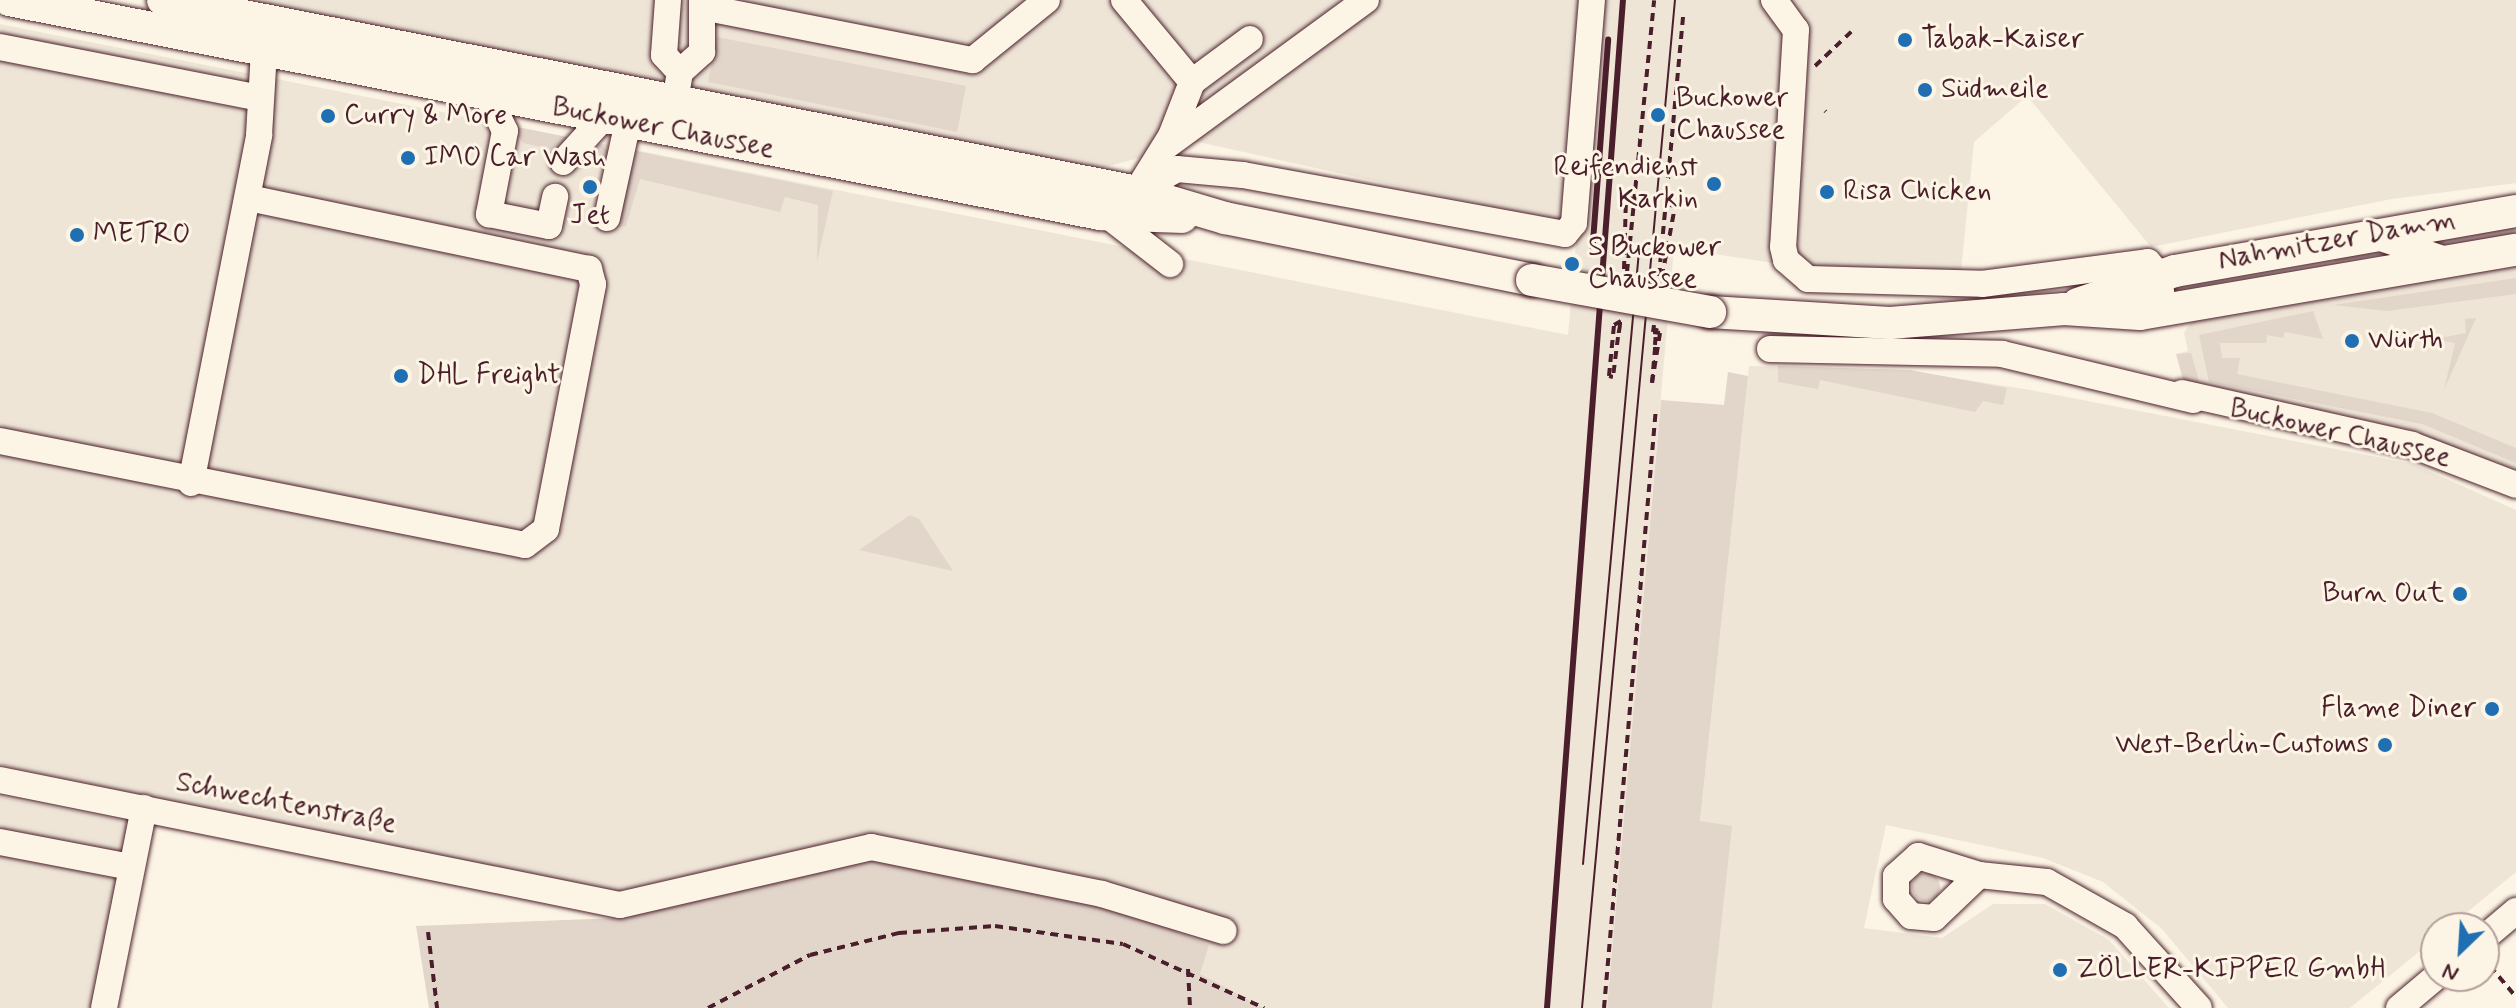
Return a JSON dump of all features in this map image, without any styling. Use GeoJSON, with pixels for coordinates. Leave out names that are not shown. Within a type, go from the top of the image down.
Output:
{"type":"FeatureCollection","features":[{"type":"Feature","properties":{"kind":"main road","name":"Buckower Chaussee"},"geometry":{"type":"LineString","coordinates":[[9,0],[265,35],[488,80],[675,101],[856,152],[1100,214],[1225,218]]}},
{"type":"Feature","properties":{"kind":"main road","name":"Buckower Chaussee"},"geometry":{"type":"LineString","coordinates":[[163,0],[265,35]]}},
{"type":"Feature","properties":{"kind":"main road","name":"Buckower Chaussee"},"geometry":{"type":"LineString","coordinates":[[488,80],[616,120],[675,101]]}},
{"type":"Feature","properties":{"kind":"main road","name":"Buckower Chaussee"},"geometry":{"type":"LineString","coordinates":[[856,152],[1137,192],[1225,218],[1532,280],[1710,312],[1890,323],[2064,309],[2163,310]]}},
{"type":"Feature","properties":{"kind":"main road","name":"Nahmitzer Damm"},"geometry":{"type":"LineString","coordinates":[[2153,269],[2364,232],[2516,211]]}},
{"type":"Feature","properties":{"kind":"main road","name":"Nahmitzer Damm"},"geometry":{"type":"LineString","coordinates":[[2163,310],[2443,259],[2516,250]]}},
{"type":"Feature","properties":{"kind":"main road","name":"Buckower Chaussee"},"geometry":{"type":"LineString","coordinates":[[2064,309],[2153,269]]}},
{"type":"Feature","properties":{"kind":"street"},"geometry":{"type":"LineString","coordinates":[[668,0],[664,55],[675,101]]}},
{"type":"Feature","properties":{"kind":"street"},"geometry":{"type":"LineString","coordinates":[[675,101],[702,52],[702,4],[973,60],[1047,0]]}},
{"type":"Feature","properties":{"kind":"street"},"geometry":{"type":"LineString","coordinates":[[1124,0],[1192,82]]}},
{"type":"Feature","properties":{"kind":"street"},"geometry":{"type":"LineString","coordinates":[[1170,264],[1100,214],[1177,169],[1243,175],[1565,234],[1574,223],[1592,0]]}},
{"type":"Feature","properties":{"kind":"street"},"geometry":{"type":"LineString","coordinates":[[1774,0],[1796,30],[1783,247],[1786,260],[1808,279],[1982,284],[2153,269],[2163,310]]}},
{"type":"Feature","properties":{"kind":"street"},"geometry":{"type":"LineString","coordinates":[[1165,147],[1364,1]]}},
{"type":"Feature","properties":{"kind":"street"},"geometry":{"type":"LineString","coordinates":[[191,483],[248,198],[265,35]]}},
{"type":"Feature","properties":{"kind":"street"},"geometry":{"type":"LineString","coordinates":[[1137,192],[1165,147],[1192,82],[1250,39]]}},
{"type":"Feature","properties":{"kind":"street"},"geometry":{"type":"LineString","coordinates":[[0,47],[260,98]]}},
{"type":"Feature","properties":{"kind":"street"},"geometry":{"type":"LineString","coordinates":[[488,80],[505,131],[489,214],[549,226],[555,197]]}},
{"type":"Feature","properties":{"kind":"street"},"geometry":{"type":"LineString","coordinates":[[563,162],[616,120]]}},
{"type":"Feature","properties":{"kind":"street"},"geometry":{"type":"LineString","coordinates":[[607,218],[616,120]]}},
{"type":"Feature","properties":{"kind":"street"},"geometry":{"type":"LineString","coordinates":[[0,441],[191,483],[525,545],[546,529],[593,284],[589,269],[248,198]]}},
{"type":"Feature","properties":{"kind":"street"},"geometry":{"type":"LineString","coordinates":[[2364,232],[2443,259]]}},
{"type":"Feature","properties":{"kind":"street"},"geometry":{"type":"LineString","coordinates":[[1770,349],[2002,354],[2194,400]]}},
{"type":"Feature","properties":{"kind":"street","name":"Buckower Chaussee"},"geometry":{"type":"LineString","coordinates":[[2173,376],[2194,400],[2412,445],[2466,476],[2516,485]]}},
{"type":"Feature","properties":{"kind":"street","name":"Schwechtenstraße"},"geometry":{"type":"LineString","coordinates":[[0,780],[620,905],[871,847],[1102,894],[1224,931]]}},
{"type":"Feature","properties":{"kind":"street"},"geometry":{"type":"LineString","coordinates":[[104,1008],[144,808]]}},
{"type":"Feature","properties":{"kind":"street"},"geometry":{"type":"LineString","coordinates":[[0,842],[131,867]]}},
{"type":"Feature","properties":{"kind":"street"},"geometry":{"type":"LineString","coordinates":[[1979,875],[2047,882],[2102,908],[2141,940],[2199,1008]]}},
{"type":"Feature","properties":{"kind":"street"},"geometry":{"type":"LineString","coordinates":[[2500,924],[2516,911]]}},
{"type":"Feature","properties":{"kind":"street"},"geometry":{"type":"LineString","coordinates":[[2399,1008],[2420,990]]}},
{"type":"Feature","properties":{"kind":"path"},"geometry":{"type":"LineString","coordinates":[[1626,284],[1654,0]]}},
{"type":"Feature","properties":{"kind":"path"},"geometry":{"type":"LineString","coordinates":[[1657,290],[1683,16]]}},
{"type":"Feature","properties":{"kind":"path"},"geometry":{"type":"LineString","coordinates":[[1624,269],[1626,198],[1635,199]]}},
{"type":"Feature","properties":{"kind":"path"},"geometry":{"type":"LineString","coordinates":[[1662,277],[1675,206],[1666,204]]}},
{"type":"Feature","properties":{"kind":"path"},"geometry":{"type":"LineString","coordinates":[[1620,322],[1620,325],[1618,337],[1613,377],[1609,376],[1614,325],[1621,327],[1622,312]]}},
{"type":"Feature","properties":{"kind":"path"},"geometry":{"type":"LineString","coordinates":[[1655,318],[1653,332],[1660,333],[1652,383],[1655,345],[1656,331],[1657,328]]}},
{"type":"Feature","properties":{"kind":"path"},"geometry":{"type":"LineString","coordinates":[[1604,1008],[1656,408]]}},
{"type":"Feature","properties":{"kind":"path"},"geometry":{"type":"LineString","coordinates":[[708,1008],[810,955],[939,929],[1052,931],[1123,944],[1188,969],[1264,1008]]}},
{"type":"Feature","properties":{"kind":"path"},"geometry":{"type":"LineString","coordinates":[[428,932],[437,1008]]}},
{"type":"Feature","properties":{"kind":"path"},"geometry":{"type":"LineString","coordinates":[[1188,969],[1190,1008]]}},
{"type":"Feature","properties":{"kind":"path"},"geometry":{"type":"LineString","coordinates":[[2500,978],[2516,997]]}},
{"type":"Feature","properties":{"kind":"shaded area"},"geometry":{"type":"Polygon","coordinates":[[[248,0],[1583,0],[1569,224],[1198,142],[1087,172],[248,0]]]}},
{"type":"Feature","properties":{"kind":"shaded area"},"geometry":{"type":"Polygon","coordinates":[[[1597,0],[2516,0],[2516,183],[2392,199],[2151,247],[2027,96],[1974,142],[1961,271],[1806,268],[1674,248],[1607,1008],[1264,1008],[1199,974],[1208,945],[617,918],[320,859],[324,834],[0,765],[0,24],[608,145],[613,153],[615,146],[1568,335],[1597,0]]]}},
{"type":"Feature","properties":{"kind":"shaded area"},"geometry":{"type":"Polygon","coordinates":[[[717,37],[966,86],[957,132],[708,82],[717,37]]]}},
{"type":"Feature","properties":{"kind":"shaded area"},"geometry":{"type":"Polygon","coordinates":[[[512,126],[576,139],[558,151],[523,143],[512,126]]]}},
{"type":"Feature","properties":{"kind":"shaded area"},"geometry":{"type":"Polygon","coordinates":[[[600,144],[613,155],[610,169],[580,163],[600,144]]]}},
{"type":"Feature","properties":{"kind":"shaded area"},"geometry":{"type":"Polygon","coordinates":[[[631,150],[833,191],[817,262],[818,205],[785,197],[780,212],[640,179],[626,226],[611,228],[631,150]]]}},
{"type":"Feature","properties":{"kind":"shaded area"},"geometry":{"type":"Polygon","coordinates":[[[2516,226],[2516,235],[2335,262],[2333,252],[2516,226]]]}},
{"type":"Feature","properties":{"kind":"shaded area"},"geometry":{"type":"Polygon","coordinates":[[[2516,262],[2516,477],[2202,393],[2182,378],[2176,354],[2188,351],[2184,333],[2192,321],[2516,262]]]}},
{"type":"Feature","properties":{"kind":"shaded area"},"geometry":{"type":"Polygon","coordinates":[[[2516,278],[2516,294],[2387,311],[2333,305],[2516,278]]]}},
{"type":"Feature","properties":{"kind":"shaded area"},"geometry":{"type":"Polygon","coordinates":[[[2313,311],[2323,339],[2285,332],[2283,338],[2267,335],[2266,343],[2220,343],[2222,358],[2240,358],[2237,374],[2432,413],[2516,448],[2516,463],[2422,424],[2209,382],[2199,335],[2313,311]]]}},
{"type":"Feature","properties":{"kind":"shaded area"},"geometry":{"type":"Polygon","coordinates":[[[2476,318],[2444,390],[2455,343],[2434,339],[2466,333],[2465,319],[2476,318]]]}},
{"type":"Feature","properties":{"kind":"shaded area"},"geometry":{"type":"Polygon","coordinates":[[[2191,353],[2200,384],[2213,390],[2427,435],[2515,472],[2185,384],[2176,354],[2191,353]]]}},
{"type":"Feature","properties":{"kind":"shaded area"},"geometry":{"type":"Polygon","coordinates":[[[1749,366],[1903,370],[2031,390],[2413,464],[2516,510],[2516,872],[2467,912],[2420,912],[2420,951],[2350,1008],[2228,1008],[2162,929],[2103,882],[2043,858],[1886,825],[1864,928],[1942,938],[1993,904],[2045,904],[2109,940],[2169,1008],[1712,1008],[1731,827],[1700,822],[1749,366]]]}},
{"type":"Feature","properties":{"kind":"shaded area"},"geometry":{"type":"Polygon","coordinates":[[[1778,366],[1910,370],[2007,388],[2003,405],[1983,401],[1975,412],[1820,380],[1818,389],[1778,382],[1778,366]]]}},
{"type":"Feature","properties":{"kind":"shaded area"},"geometry":{"type":"Polygon","coordinates":[[[1728,372],[1748,376],[1700,821],[1732,826],[1712,1008],[1607,1008],[1661,400],[1724,405],[1728,372]]]}},
{"type":"Feature","properties":{"kind":"shaded area"},"geometry":{"type":"Polygon","coordinates":[[[910,515],[919,519],[953,571],[859,550],[910,515]]]}},
{"type":"Feature","properties":{"kind":"shaded area"},"geometry":{"type":"Polygon","coordinates":[[[0,797],[145,824],[112,1008],[0,1008],[0,797]]]}},
{"type":"Feature","properties":{"kind":"shaded area"},"geometry":{"type":"Polygon","coordinates":[[[879,858],[1117,907],[1209,945],[1200,974],[1264,1008],[429,1008],[416,926],[617,918],[879,858]]]}},
{"type":"Feature","properties":{"kind":"shaded area"},"geometry":{"type":"Polygon","coordinates":[[[1926,873],[1936,877],[1940,887],[1936,897],[1926,901],[1916,897],[1912,887],[1916,877],[1926,873]]]}},
{"type":"Feature","properties":{"kind":"tram line"},"geometry":{"type":"LineString","coordinates":[[1582,1008],[1675,0]]}},
{"type":"Feature","properties":{"kind":"tram line"},"geometry":{"type":"LineString","coordinates":[[1583,864],[1639,251]]}},
{"type":"Feature","properties":{"kind":"railway"},"geometry":{"type":"LineString","coordinates":[[1547,1008],[1623,0]]}},
{"type":"Feature","properties":{"kind":"railway"},"geometry":{"type":"LineString","coordinates":[[1592,255],[1608,40]]}},
{"type":"Feature","properties":{"kind":"place","name":"Tabak-Kaiser"},"geometry":{"type":"Point","coordinates":[1905,40]}},
{"type":"Feature","properties":{"kind":"place","name":"Südmeile"},"geometry":{"type":"Point","coordinates":[1925,90]}},
{"type":"Feature","properties":{"kind":"place","name":"Buckower Chaussee"},"geometry":{"type":"Point","coordinates":[1658,115]}},
{"type":"Feature","properties":{"kind":"place","name":"Curry & More"},"geometry":{"type":"Point","coordinates":[328,116]}},
{"type":"Feature","properties":{"kind":"place","name":"IMO Car Wash"},"geometry":{"type":"Point","coordinates":[408,158]}},
{"type":"Feature","properties":{"kind":"place","name":"Reifendienst Karkin"},"geometry":{"type":"Point","coordinates":[1714,184]}},
{"type":"Feature","properties":{"kind":"place","name":"Jet"},"geometry":{"type":"Point","coordinates":[590,187]}},
{"type":"Feature","properties":{"kind":"place","name":"Risa Chicken"},"geometry":{"type":"Point","coordinates":[1827,192]}},
{"type":"Feature","properties":{"kind":"place","name":"METRO"},"geometry":{"type":"Point","coordinates":[77,235]}},
{"type":"Feature","properties":{"kind":"place","name":"S Buckower Chaussee"},"geometry":{"type":"Point","coordinates":[1572,264]}},
{"type":"Feature","properties":{"kind":"place","name":"Würth"},"geometry":{"type":"Point","coordinates":[2352,341]}},
{"type":"Feature","properties":{"kind":"place","name":"DHL Freight"},"geometry":{"type":"Point","coordinates":[401,376]}},
{"type":"Feature","properties":{"kind":"place","name":"Burn Out"},"geometry":{"type":"Point","coordinates":[2460,594]}},
{"type":"Feature","properties":{"kind":"place","name":"Flame Diner"},"geometry":{"type":"Point","coordinates":[2492,709]}},
{"type":"Feature","properties":{"kind":"place","name":"West-Berlin-Customs"},"geometry":{"type":"Point","coordinates":[2385,745]}},
{"type":"Feature","properties":{"kind":"place","name":"ZÖLLER-KIPPER GmbH"},"geometry":{"type":"Point","coordinates":[2060,970]}}]}
